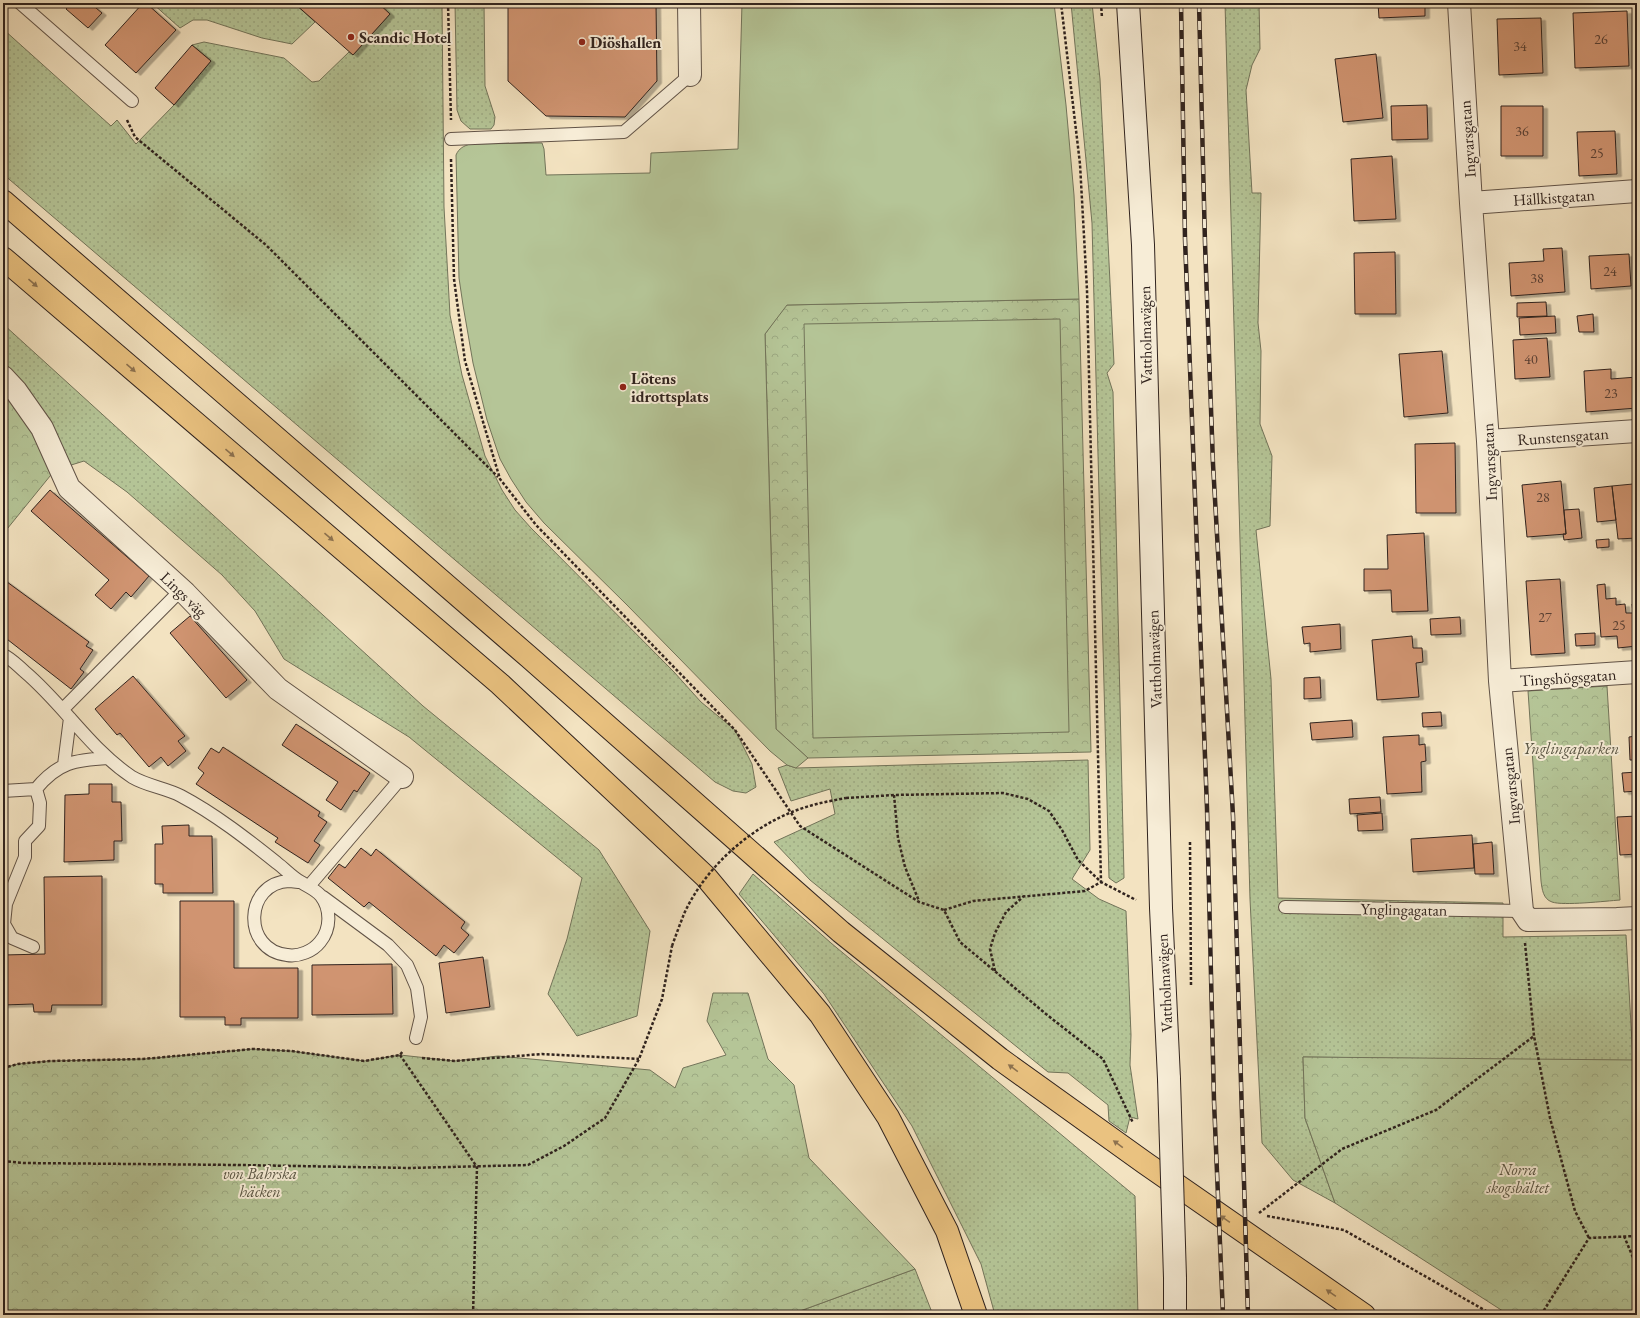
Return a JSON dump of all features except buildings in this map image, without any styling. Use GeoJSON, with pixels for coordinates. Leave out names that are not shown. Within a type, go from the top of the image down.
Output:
{"type":"FeatureCollection","features":[{"type":"Feature","properties":{"kind":"main road"},"geometry":{"type":"LineString","coordinates":[[3,201],[529,657],[841,932],[1000,1059],[1144,1163],[1364,1315]]}},
{"type":"Feature","properties":{"kind":"main road"},"geometry":{"type":"LineString","coordinates":[[3,258],[500,684],[706,877],[820,1014],[888,1117],[948,1231],[976,1315]]}},
{"type":"Feature","properties":{"kind":"street"},"geometry":{"type":"LineString","coordinates":[[689,3],[690,75]]}},
{"type":"Feature","properties":{"kind":"street","name":"Vattholmavägen"},"geometry":{"type":"LineString","coordinates":[[1128,3],[1143,245],[1161,908],[1169,1079],[1175,1315]]}},
{"type":"Feature","properties":{"kind":"street","name":"Ingvarsgatan"},"geometry":{"type":"LineString","coordinates":[[1459,3],[1471,203],[1488,441],[1500,681],[1525,916]]}},
{"type":"Feature","properties":{"kind":"street","name":"Hällkistgatan"},"geometry":{"type":"LineString","coordinates":[[1471,203],[1637,190]]}},
{"type":"Feature","properties":{"kind":"street","name":"Lings väg"},"geometry":{"type":"LineString","coordinates":[[3,377],[16,391],[42,428],[69,488],[181,590],[278,689],[402,778]]}},
{"type":"Feature","properties":{"kind":"street","name":"Runstensgatan"},"geometry":{"type":"LineString","coordinates":[[1488,441],[1637,431]]}},
{"type":"Feature","properties":{"kind":"street","name":"Tingshögsgatan"},"geometry":{"type":"LineString","coordinates":[[1500,681],[1637,672]]}},
{"type":"Feature","properties":{"kind":"street","name":"Ynglingagatan"},"geometry":{"type":"LineString","coordinates":[[1525,916],[1637,918]]}},
{"type":"Feature","properties":{"kind":"lane"},"geometry":{"type":"LineString","coordinates":[[20,3],[132,101]]}},
{"type":"Feature","properties":{"kind":"lane"},"geometry":{"type":"LineString","coordinates":[[451,139],[624,132],[690,75]]}},
{"type":"Feature","properties":{"kind":"lane"},"geometry":{"type":"LineString","coordinates":[[64,765],[67,714],[181,590]]}},
{"type":"Feature","properties":{"kind":"lane"},"geometry":{"type":"LineString","coordinates":[[3,655],[36,680],[108,758],[133,778],[180,796],[213,816],[388,945],[407,965],[417,988],[422,1017],[416,1038]]}},
{"type":"Feature","properties":{"kind":"lane"},"geometry":{"type":"LineString","coordinates":[[3,791],[36,789],[44,780],[64,765],[83,760],[108,758]]}},
{"type":"Feature","properties":{"kind":"lane"},"geometry":{"type":"LineString","coordinates":[[305,884],[402,778]]}},
{"type":"Feature","properties":{"kind":"lane"},"geometry":{"type":"LineString","coordinates":[[33,947],[8,938],[4,924],[6,904],[25,857],[25,841],[39,826],[40,803],[36,789]]}},
{"type":"Feature","properties":{"kind":"lane"},"geometry":{"type":"LineString","coordinates":[[305,884],[288,881],[276,884],[265,891],[258,901],[254,914],[254,926],[259,938],[267,946],[277,953],[288,956],[301,954],[312,950],[320,942],[326,931],[329,919],[327,907],[322,896]]}},
{"type":"Feature","properties":{"kind":"lane","name":"Ynglingagatan"},"geometry":{"type":"LineString","coordinates":[[1285,907],[1525,916]]}},
{"type":"Feature","properties":{"kind":"path"},"geometry":{"type":"LineString","coordinates":[[448,3],[454,279],[465,360],[500,479]]}},
{"type":"Feature","properties":{"kind":"path"},"geometry":{"type":"LineString","coordinates":[[1061,3],[1080,164],[1087,290],[1101,882]]}},
{"type":"Feature","properties":{"kind":"path"},"geometry":{"type":"LineString","coordinates":[[132,101],[126,118],[135,137],[266,245],[500,479],[536,525],[735,730],[800,826],[919,902],[944,910],[973,901],[1085,891],[1101,882]]}},
{"type":"Feature","properties":{"kind":"path"},"geometry":{"type":"LineString","coordinates":[[3,1161],[24,1163],[410,1168],[528,1165],[564,1146],[605,1118],[639,1059],[662,999],[672,946],[684,913],[702,884],[724,857],[751,835],[780,817],[812,805],[846,798],[894,796],[1003,793],[1028,799],[1048,811],[1062,830],[1078,860],[1101,882],[1137,901],[1161,908]]}},
{"type":"Feature","properties":{"kind":"path"},"geometry":{"type":"LineString","coordinates":[[894,796],[900,845],[905,867],[919,902]]}},
{"type":"Feature","properties":{"kind":"path"},"geometry":{"type":"LineString","coordinates":[[1190,842],[1191,992]]}},
{"type":"Feature","properties":{"kind":"path"},"geometry":{"type":"LineString","coordinates":[[995,972],[990,949],[995,933],[1006,912],[1024,896]]}},
{"type":"Feature","properties":{"kind":"path"},"geometry":{"type":"LineString","coordinates":[[944,910],[960,942],[1046,1014],[1103,1059],[1133,1122],[1139,1128]]}},
{"type":"Feature","properties":{"kind":"path"},"geometry":{"type":"LineString","coordinates":[[1525,916],[1524,941],[1534,1036],[1550,1118],[1575,1211],[1589,1238]]}},
{"type":"Feature","properties":{"kind":"path"},"geometry":{"type":"LineString","coordinates":[[1493,1315],[1344,1230],[1258,1215],[1342,1149],[1436,1110],[1534,1036]]}},
{"type":"Feature","properties":{"kind":"path"},"geometry":{"type":"LineString","coordinates":[[400,1055],[416,1038]]}},
{"type":"Feature","properties":{"kind":"path"},"geometry":{"type":"LineString","coordinates":[[3,1068],[18,1064],[50,1061],[144,1059],[253,1049],[291,1051],[364,1061],[400,1055],[406,1056]]}},
{"type":"Feature","properties":{"kind":"path"},"geometry":{"type":"LineString","coordinates":[[420,1057],[455,1061],[542,1054],[639,1059]]}},
{"type":"Feature","properties":{"kind":"path"},"geometry":{"type":"LineString","coordinates":[[400,1055],[477,1167],[472,1315]]}},
{"type":"Feature","properties":{"kind":"path"},"geometry":{"type":"LineString","coordinates":[[1624,1236],[1637,1267]]}},
{"type":"Feature","properties":{"kind":"path"},"geometry":{"type":"LineString","coordinates":[[1589,1238],[1637,1236]]}},
{"type":"Feature","properties":{"kind":"path"},"geometry":{"type":"LineString","coordinates":[[1541,1315],[1589,1238]]}},
{"type":"Feature","properties":{"kind":"green space"},"geometry":{"type":"Polygon","coordinates":[[[152,3],[294,3],[315,22],[292,44],[262,38],[207,20],[193,20],[180,28],[152,3]]]}},
{"type":"Feature","properties":{"kind":"green space"},"geometry":{"type":"Polygon","coordinates":[[[378,3],[442,3],[444,207],[450,315],[462,375],[485,456],[502,490],[515,510],[531,528],[674,672],[701,702],[735,730],[752,764],[756,787],[746,793],[733,791],[715,782],[3,174],[3,29],[111,126],[117,120],[136,144],[174,105],[211,61],[192,45],[204,42],[284,58],[312,82],[319,81],[349,52],[353,55],[390,14],[378,3]]]}},
{"type":"Feature","properties":{"kind":"green space"},"geometry":{"type":"Polygon","coordinates":[[[455,3],[484,3],[485,86],[495,117],[494,125],[491,129],[470,129],[461,121],[457,110],[455,3]]]}},
{"type":"Feature","properties":{"kind":"green space","name":"Lötens idrottsplats"},"geometry":{"type":"Polygon","coordinates":[[[742,3],[1054,3],[1066,105],[1074,195],[1079,299],[787,305],[765,334],[776,729],[808,758],[796,768],[787,765],[770,751],[627,605],[544,523],[526,502],[500,459],[487,420],[473,363],[459,278],[456,155],[460,149],[470,144],[542,143],[544,149],[546,175],[650,173],[651,153],[738,149],[742,3]]]}},
{"type":"Feature","properties":{"kind":"green space"},"geometry":{"type":"Polygon","coordinates":[[[1071,3],[1092,3],[1100,79],[1114,364],[1107,373],[1113,392],[1124,878],[1116,883],[1109,878],[1092,223],[1071,3]]]}},
{"type":"Feature","properties":{"kind":"green space"},"geometry":{"type":"Polygon","coordinates":[[[1225,3],[1259,3],[1260,49],[1252,65],[1246,90],[1252,193],[1261,193],[1258,323],[1261,351],[1260,424],[1272,456],[1270,526],[1256,530],[1271,679],[1278,898],[1503,903],[1503,937],[1626,935],[1633,1061],[1303,1057],[1305,1118],[1335,1203],[1293,1180],[1262,1143],[1250,899],[1225,3]]]}},
{"type":"Feature","properties":{"kind":"green space"},"geometry":{"type":"Polygon","coordinates":[[[1079,299],[1091,752],[808,758],[776,729],[765,334],[786,305],[1079,299]]]}},
{"type":"Feature","properties":{"kind":"green space"},"geometry":{"type":"Polygon","coordinates":[[[1060,319],[1069,732],[813,738],[804,324],[1060,319]]]}},
{"type":"Feature","properties":{"kind":"green space"},"geometry":{"type":"Polygon","coordinates":[[[3,324],[423,706],[599,850],[650,931],[637,1016],[577,1036],[548,994],[567,939],[582,878],[409,737],[284,659],[255,611],[222,575],[127,492],[84,461],[68,466],[3,367],[3,324]]]}},
{"type":"Feature","properties":{"kind":"green space"},"geometry":{"type":"Polygon","coordinates":[[[3,377],[59,465],[3,534],[3,377]]]}},
{"type":"Feature","properties":{"kind":"green space","name":"Ynglingaparken"},"geometry":{"type":"Polygon","coordinates":[[[1607,686],[1620,900],[1575,903],[1552,902],[1545,896],[1541,881],[1528,691],[1607,686]]]}},
{"type":"Feature","properties":{"kind":"green space"},"geometry":{"type":"Polygon","coordinates":[[[1088,760],[1090,850],[1072,879],[1099,899],[1126,911],[1131,1035],[1130,1065],[1138,1119],[1130,1117],[1126,1133],[1109,1121],[1108,1105],[1068,1073],[1048,1072],[810,880],[774,842],[835,814],[830,789],[791,801],[778,768],[787,765],[796,768],[1088,760]]]}},
{"type":"Feature","properties":{"kind":"green space"},"geometry":{"type":"Polygon","coordinates":[[[753,874],[831,943],[1135,1196],[1138,1315],[995,1315],[981,1264],[912,1126],[824,994],[739,894],[753,874]]]}},
{"type":"Feature","properties":{"kind":"green space","name":"von Bahrska häcken"},"geometry":{"type":"Polygon","coordinates":[[[713,993],[748,993],[768,1059],[794,1085],[809,1158],[915,1269],[789,1315],[3,1315],[3,1068],[18,1064],[49,1061],[144,1059],[253,1049],[291,1051],[364,1061],[400,1055],[455,1061],[498,1056],[650,1070],[675,1088],[683,1068],[726,1055],[707,1021],[713,993]]]}},
{"type":"Feature","properties":{"kind":"green space","name":"Norra skogsbältet"},"geometry":{"type":"Polygon","coordinates":[[[1303,1057],[1637,1060],[1637,1315],[1509,1315],[1335,1203],[1305,1118],[1303,1057]]]}},
{"type":"Feature","properties":{"kind":"green space"},"geometry":{"type":"Polygon","coordinates":[[[915,1269],[933,1315],[789,1315],[915,1269]]]}},
{"type":"Feature","properties":{"kind":"railway"},"geometry":{"type":"LineString","coordinates":[[1181,3],[1185,239],[1207,808],[1214,1101],[1223,1315]]}},
{"type":"Feature","properties":{"kind":"railway"},"geometry":{"type":"LineString","coordinates":[[1199,3],[1205,243],[1213,464],[1233,816],[1248,1315]]}},
{"type":"Feature","properties":{"kind":"place","name":"Scandic Hotel"},"geometry":{"type":"Point","coordinates":[351,37]}},
{"type":"Feature","properties":{"kind":"place","name":"Diöshallen"},"geometry":{"type":"Point","coordinates":[582,42]}},
{"type":"Feature","properties":{"kind":"place","name":"Lötens idrottsplats"},"geometry":{"type":"Point","coordinates":[623,387]}}]}
